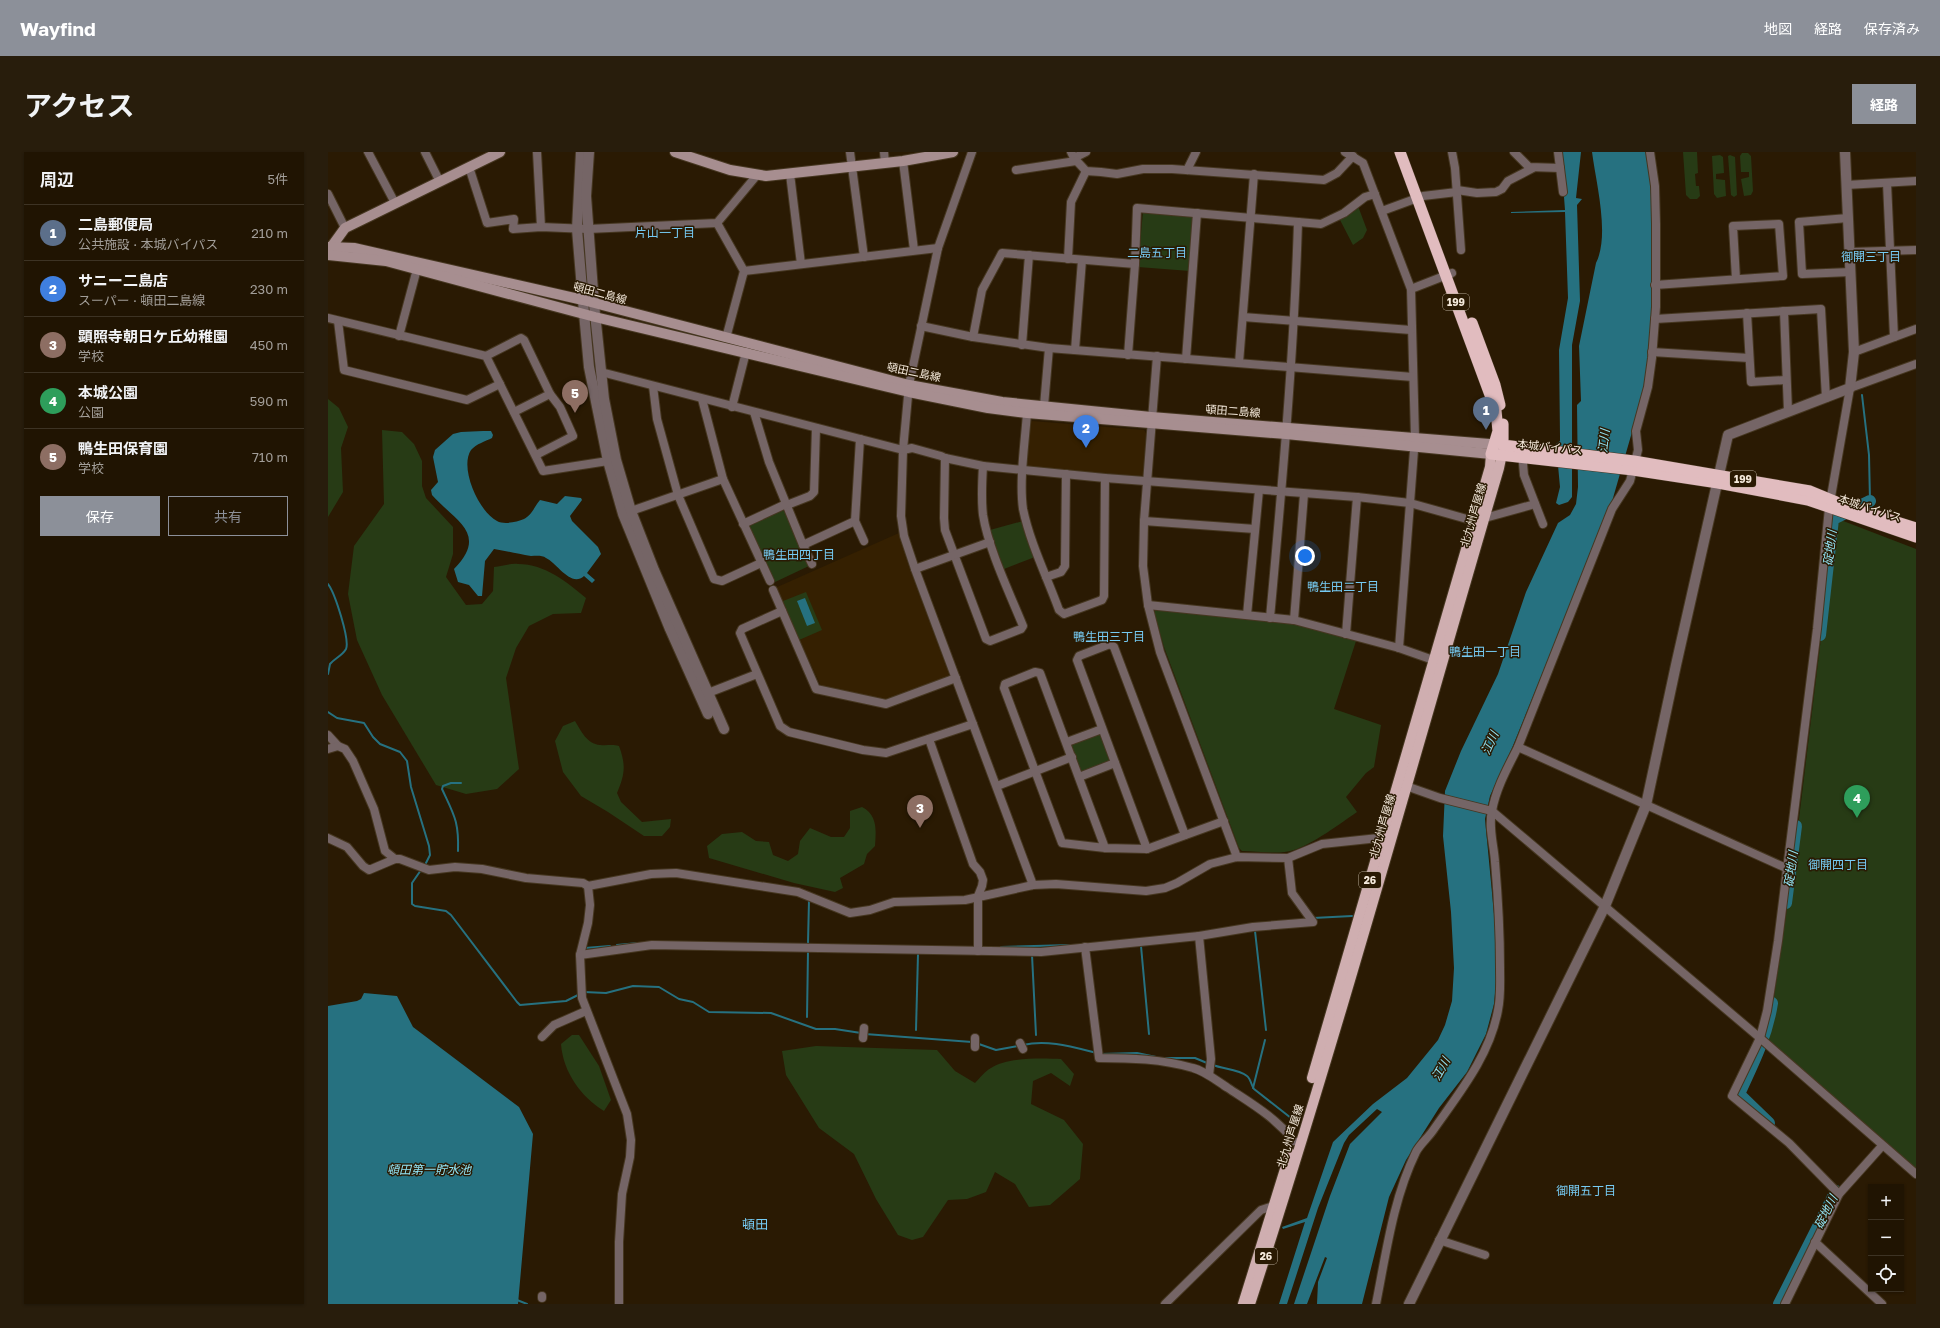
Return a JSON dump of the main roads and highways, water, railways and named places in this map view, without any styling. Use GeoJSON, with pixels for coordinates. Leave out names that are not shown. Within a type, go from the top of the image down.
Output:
{"type":"FeatureCollection","features":[{"type":"Feature","properties":{"kind":"highway","name":"本城バイパス"},"geometry":{"type":"LineString","coordinates":[[1400,152],[1495,384],[1502,412],[1498,450],[1634,464],[1719,479],[1808,500],[1849,507],[1862,515],[1916,528]]}},
{"type":"Feature","properties":{"kind":"highway","name":"本城バイパス"},"geometry":{"type":"LineString","coordinates":[[1406,152],[1420,198]]}},
{"type":"Feature","properties":{"kind":"highway","name":"本城バイパス"},"geometry":{"type":"LineString","coordinates":[[1830,504],[1916,537]]}},
{"type":"Feature","properties":{"kind":"main road"},"geometry":{"type":"LineString","coordinates":[[329,249],[345,228],[439,180],[469,167],[485,155],[500,152]]}},
{"type":"Feature","properties":{"kind":"main road"},"geometry":{"type":"LineString","coordinates":[[674,152],[730,170],[757,175],[790,174],[903,161],[953,152]]}},
{"type":"Feature","properties":{"kind":"main road","name":"頓田二島線"},"geometry":{"type":"LineString","coordinates":[[329,249],[354,248],[583,300],[988,408],[1027,413],[1287,430],[1498,450]]}},
{"type":"Feature","properties":{"kind":"main road","name":"頓田二島線"},"geometry":{"type":"LineString","coordinates":[[329,249],[417,269],[596,317],[909,388],[1002,402],[1044,406],[1151,421]]}},
{"type":"Feature","properties":{"kind":"main road","name":"北九州芦屋線"},"geometry":{"type":"LineString","coordinates":[[1250,1304],[1277,1207],[1387,837],[1498,450]]}},
{"type":"Feature","properties":{"kind":"main road","name":"北九州芦屋線"},"geometry":{"type":"LineString","coordinates":[[1243,1304],[1277,1207],[1294,1141],[1387,837],[1406,786],[1438,661]]}},
{"type":"Feature","properties":{"kind":"water"},"geometry":{"type":"Polygon","coordinates":[[[1562,152],[1581,152],[1576,198],[1582,199],[1577,205],[1580,301],[1572,345],[1572,497],[1568,502],[1559,505],[1556,503],[1560,487],[1556,444],[1560,441],[1559,350],[1568,298],[1565,212],[1511,212],[1565,210],[1564,197],[1566,187],[1562,152]]]}},
{"type":"Feature","properties":{"kind":"water","name":"江川"},"geometry":{"type":"Polygon","coordinates":[[[1592,152],[1647,152],[1653,202],[1652,307],[1647,380],[1611,505],[1512,748],[1490,796],[1485,819],[1496,935],[1497,973],[1494,1004],[1486,1034],[1467,1072],[1439,1108],[1406,1160],[1389,1197],[1362,1304],[1317,1304],[1318,1282],[1327,1258],[1325,1257],[1307,1304],[1294,1304],[1330,1196],[1350,1144],[1382,1112],[1377,1109],[1349,1135],[1344,1143],[1318,1208],[1287,1304],[1279,1304],[1305,1222],[1283,1229],[1282,1227],[1307,1218],[1333,1142],[1373,1104],[1407,1078],[1438,1040],[1445,1025],[1452,1001],[1454,968],[1451,912],[1443,836],[1445,791],[1461,751],[1498,674],[1526,592],[1558,523],[1570,515],[1576,504],[1578,487],[1577,405],[1581,401],[1579,346],[1602,238],[1601,209],[1592,152]]]}},
{"type":"Feature","properties":{"kind":"water"},"geometry":{"type":"Polygon","coordinates":[[[491,431],[493,435],[492,438],[478,444],[471,450],[467,467],[473,489],[484,509],[497,521],[510,523],[527,517],[540,500],[557,504],[565,496],[581,498],[582,500],[570,516],[572,521],[598,547],[601,554],[587,573],[595,580],[592,583],[584,576],[579,579],[569,577],[543,556],[531,556],[494,549],[485,561],[482,596],[478,596],[469,585],[458,582],[454,569],[464,557],[469,546],[468,537],[465,528],[432,495],[431,490],[438,482],[433,457],[435,450],[453,434],[461,432],[491,431]]]}},
{"type":"Feature","properties":{"kind":"water"},"geometry":{"type":"Polygon","coordinates":[[[805,598],[815,623],[807,626],[797,601],[805,598]]]}},
{"type":"Feature","properties":{"kind":"water","name":"頓田第一貯水池"},"geometry":{"type":"Polygon","coordinates":[[[364,993],[397,996],[413,1027],[519,1107],[533,1134],[518,1304],[328,1304],[328,1006],[357,1001],[361,999],[364,993]]]}},
{"type":"Feature","properties":{"kind":"waterway","name":"碇地川"},"geometry":{"type":"LineString","coordinates":[[1862,395],[1869,455],[1870,501]]}},
{"type":"Feature","properties":{"kind":"waterway","name":"碇地川"},"geometry":{"type":"LineString","coordinates":[[1820,635],[1833,519],[1870,501]]}},
{"type":"Feature","properties":{"kind":"waterway"},"geometry":{"type":"LineString","coordinates":[[328,584],[341,616],[347,644],[346,649],[330,664],[328,674]]}},
{"type":"Feature","properties":{"kind":"waterway"},"geometry":{"type":"LineString","coordinates":[[328,712],[337,718],[364,723],[373,737],[380,744],[400,752],[407,761],[411,787],[429,846],[430,855],[425,865]]}},
{"type":"Feature","properties":{"kind":"waterway"},"geometry":{"type":"LineString","coordinates":[[458,851],[457,825],[450,805],[442,789],[443,786],[451,783],[461,783]]}},
{"type":"Feature","properties":{"kind":"waterway","name":"碇地川"},"geometry":{"type":"LineString","coordinates":[[1786,903],[1796,826]]}},
{"type":"Feature","properties":{"kind":"waterway"},"geometry":{"type":"LineString","coordinates":[[421,870],[412,883],[412,904],[415,906],[446,911],[451,915],[520,1005],[566,1001],[580,994]]}},
{"type":"Feature","properties":{"kind":"waterway"},"geometry":{"type":"LineString","coordinates":[[808,943],[809,900]]}},
{"type":"Feature","properties":{"kind":"waterway"},"geometry":{"type":"LineString","coordinates":[[1313,918],[1352,916]]}},
{"type":"Feature","properties":{"kind":"waterway"},"geometry":{"type":"LineString","coordinates":[[1255,931],[1266,1030]]}},
{"type":"Feature","properties":{"kind":"waterway"},"geometry":{"type":"LineString","coordinates":[[617,945],[638,943]]}},
{"type":"Feature","properties":{"kind":"waterway"},"geometry":{"type":"LineString","coordinates":[[869,945],[876,945]]}},
{"type":"Feature","properties":{"kind":"waterway"},"geometry":{"type":"LineString","coordinates":[[1001,947],[1071,945]]}},
{"type":"Feature","properties":{"kind":"waterway"},"geometry":{"type":"LineString","coordinates":[[585,948],[610,946]]}},
{"type":"Feature","properties":{"kind":"waterway"},"geometry":{"type":"LineString","coordinates":[[1141,946],[1149,1034]]}},
{"type":"Feature","properties":{"kind":"waterway"},"geometry":{"type":"LineString","coordinates":[[807,1017],[808,951]]}},
{"type":"Feature","properties":{"kind":"waterway"},"geometry":{"type":"LineString","coordinates":[[916,1030],[918,954]]}},
{"type":"Feature","properties":{"kind":"waterway"},"geometry":{"type":"LineString","coordinates":[[1032,955],[1036,1035]]}},
{"type":"Feature","properties":{"kind":"waterway"},"geometry":{"type":"LineString","coordinates":[[584,992],[606,993],[633,986],[659,987],[679,999],[693,1002],[709,1012],[771,1013],[816,1029],[835,1029],[861,1033]]}},
{"type":"Feature","properties":{"kind":"waterway","name":"碇地川"},"geometry":{"type":"LineString","coordinates":[[1769,1123],[1739,1094],[1767,1027],[1772,1003]]}},
{"type":"Feature","properties":{"kind":"waterway"},"geometry":{"type":"LineString","coordinates":[[865,1034],[972,1042]]}},
{"type":"Feature","properties":{"kind":"waterway"},"geometry":{"type":"LineString","coordinates":[[1253,1088],[1265,1040]]}},
{"type":"Feature","properties":{"kind":"waterway"},"geometry":{"type":"LineString","coordinates":[[976,1043],[996,1050],[1018,1046]]}},
{"type":"Feature","properties":{"kind":"waterway"},"geometry":{"type":"LineString","coordinates":[[1023,1045],[1032,1043],[1051,1043],[1097,1053]]}},
{"type":"Feature","properties":{"kind":"waterway"},"geometry":{"type":"LineString","coordinates":[[1101,1054],[1137,1053],[1156,1057]]}},
{"type":"Feature","properties":{"kind":"waterway"},"geometry":{"type":"LineString","coordinates":[[1163,1058],[1195,1058],[1207,1063]]}},
{"type":"Feature","properties":{"kind":"waterway"},"geometry":{"type":"LineString","coordinates":[[1213,1065],[1235,1070],[1247,1076],[1254,1089],[1291,1118]]}},
{"type":"Feature","properties":{"kind":"waterway","name":"碇地川"},"geometry":{"type":"LineString","coordinates":[[1779,1304],[1836,1191]]}},
{"type":"Feature","properties":{"kind":"waterway"},"geometry":{"type":"LineString","coordinates":[[517,1300],[527,1304]]}},
{"type":"Feature","properties":{"kind":"place","name":"鴨生田保育園"},"geometry":{"type":"Point","coordinates":[575,413]}},
{"type":"Feature","properties":{"kind":"place","name":"二島郵便局"},"geometry":{"type":"Point","coordinates":[1486,430]}},
{"type":"Feature","properties":{"kind":"place","name":"サニー二島店"},"geometry":{"type":"Point","coordinates":[1086,448]}},
{"type":"Feature","properties":{"kind":"place","name":"本城公園"},"geometry":{"type":"Point","coordinates":[1857,818]}},
{"type":"Feature","properties":{"kind":"place","name":"顕照寺朝日ケ丘幼稚園"},"geometry":{"type":"Point","coordinates":[920,828]}},
{"type":"Feature","properties":{"kind":"district","name":"片山一丁目"},"geometry":{"type":"Point","coordinates":[665,233]}},
{"type":"Feature","properties":{"kind":"district","name":"二島五丁目"},"geometry":{"type":"Point","coordinates":[1157,253]}},
{"type":"Feature","properties":{"kind":"district","name":"御開三丁目"},"geometry":{"type":"Point","coordinates":[1871,257]}},
{"type":"Feature","properties":{"kind":"district","name":"鴨生田四丁目"},"geometry":{"type":"Point","coordinates":[799,555]}},
{"type":"Feature","properties":{"kind":"district","name":"鴨生田二丁目"},"geometry":{"type":"Point","coordinates":[1343,587]}},
{"type":"Feature","properties":{"kind":"district","name":"鴨生田三丁目"},"geometry":{"type":"Point","coordinates":[1109,637]}},
{"type":"Feature","properties":{"kind":"district","name":"鴨生田一丁目"},"geometry":{"type":"Point","coordinates":[1485,652]}},
{"type":"Feature","properties":{"kind":"district","name":"御開四丁目"},"geometry":{"type":"Point","coordinates":[1838,865]}},
{"type":"Feature","properties":{"kind":"district","name":"御開五丁目"},"geometry":{"type":"Point","coordinates":[1586,1191]}},
{"type":"Feature","properties":{"kind":"district","name":"頓田"},"geometry":{"type":"Point","coordinates":[755,1224]}}]}
